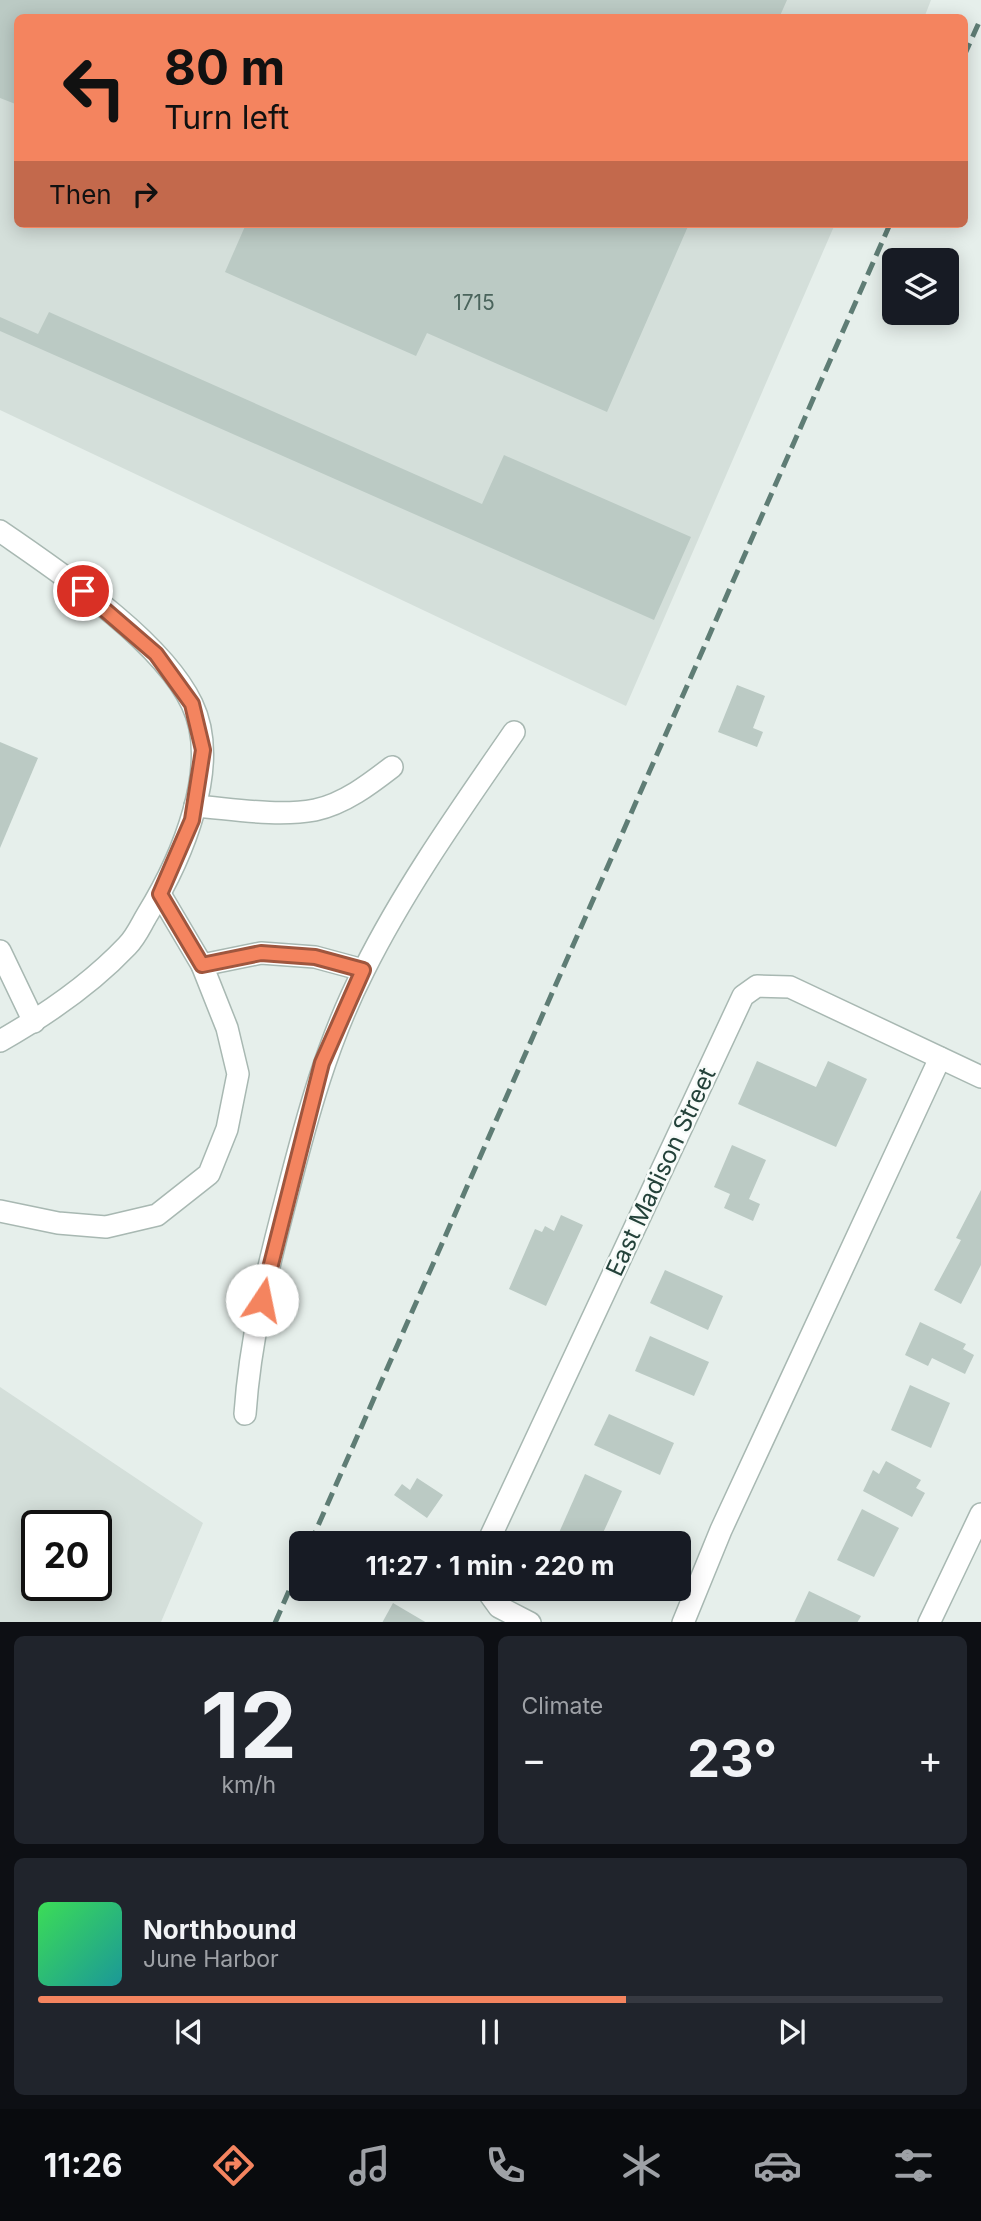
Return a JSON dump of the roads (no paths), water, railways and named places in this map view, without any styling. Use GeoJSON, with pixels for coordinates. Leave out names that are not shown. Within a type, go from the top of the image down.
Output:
{"type":"FeatureCollection","features":[{"type":"Feature","properties":{"kind":"street"},"geometry":{"type":"LineString","coordinates":[[0,531],[103,606],[156,654],[192,704],[203,750],[192,820],[160,894],[130,944],[86,985],[0,1041]]}},
{"type":"Feature","properties":{"kind":"street"},"geometry":{"type":"LineString","coordinates":[[246,1414],[248,1368],[271,1254],[322,1063],[363,970],[454,818],[514,732]]}},
{"type":"Feature","properties":{"kind":"street"},"geometry":{"type":"LineString","coordinates":[[195,806],[272,811],[317,810],[363,790],[392,767]]}},
{"type":"Feature","properties":{"kind":"street"},"geometry":{"type":"LineString","coordinates":[[0,1211],[58,1223],[106,1227],[157,1215],[209,1174],[227,1129],[238,1074],[227,1028],[202,965],[160,894]]}},
{"type":"Feature","properties":{"kind":"street"},"geometry":{"type":"LineString","coordinates":[[0,951],[34,1021]]}},
{"type":"Feature","properties":{"kind":"street"},"geometry":{"type":"LineString","coordinates":[[202,965],[261,953],[315,957],[363,970]]}},
{"type":"Feature","properties":{"kind":"street","name":"East Madison Street"},"geometry":{"type":"LineString","coordinates":[[493,1531],[743,996],[757,986],[790,987],[981,1077]]}},
{"type":"Feature","properties":{"kind":"street"},"geometry":{"type":"LineString","coordinates":[[683,1622],[721,1530],[940,1058]]}},
{"type":"Feature","properties":{"kind":"street"},"geometry":{"type":"LineString","coordinates":[[929,1622],[981,1514]]}},
{"type":"Feature","properties":{"kind":"street"},"geometry":{"type":"LineString","coordinates":[[495,1601],[499,1607],[530,1622]]}},
{"type":"Feature","properties":{"kind":"railway"},"geometry":{"type":"LineString","coordinates":[[968,47],[981,18]]}},
{"type":"Feature","properties":{"kind":"railway"},"geometry":{"type":"LineString","coordinates":[[316,1531],[888,228]]}},
{"type":"Feature","properties":{"kind":"railway"},"geometry":{"type":"LineString","coordinates":[[275,1622],[289,1591]]}}]}
